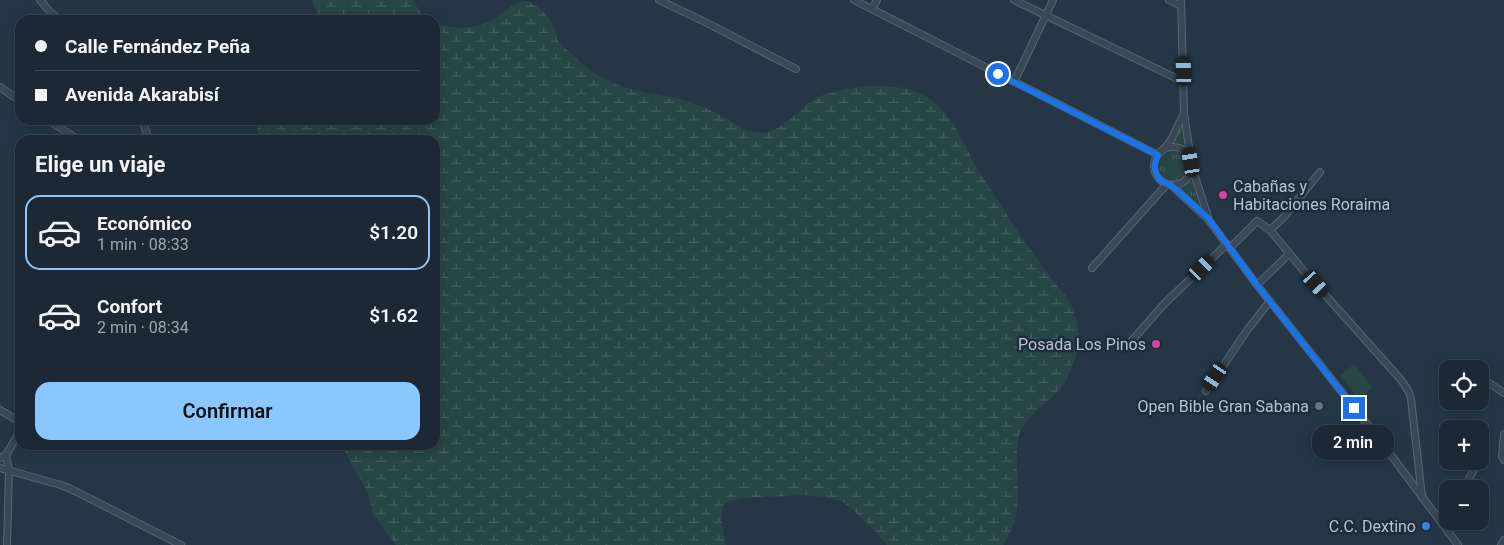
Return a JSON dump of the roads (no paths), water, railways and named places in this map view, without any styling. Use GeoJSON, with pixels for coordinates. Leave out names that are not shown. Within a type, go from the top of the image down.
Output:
{"type":"FeatureCollection","features":[{"type":"Feature","properties":{"kind":"street"},"geometry":{"type":"LineString","coordinates":[[40,0],[43,6],[54,15]]}},
{"type":"Feature","properties":{"kind":"street"},"geometry":{"type":"LineString","coordinates":[[659,0],[670,2],[796,69]]}},
{"type":"Feature","properties":{"kind":"street"},"geometry":{"type":"LineString","coordinates":[[854,0],[1014,82],[1160,153]]}},
{"type":"Feature","properties":{"kind":"street"},"geometry":{"type":"LineString","coordinates":[[872,9],[877,0]]}},
{"type":"Feature","properties":{"kind":"street"},"geometry":{"type":"LineString","coordinates":[[1014,0],[1184,82]]}},
{"type":"Feature","properties":{"kind":"street"},"geometry":{"type":"LineString","coordinates":[[1014,82],[1052,0]]}},
{"type":"Feature","properties":{"kind":"street"},"geometry":{"type":"LineString","coordinates":[[1169,0],[1181,3],[1184,112],[1192,164],[1208,218]]}},
{"type":"Feature","properties":{"kind":"street"},"geometry":{"type":"LineString","coordinates":[[0,87],[15,98]]}},
{"type":"Feature","properties":{"kind":"street"},"geometry":{"type":"LineString","coordinates":[[1184,112],[1171,140],[1155,162],[1155,171],[1159,179],[1169,184],[1208,218],[1257,285],[1379,438],[1439,519]]}},
{"type":"Feature","properties":{"kind":"street"},"geometry":{"type":"LineString","coordinates":[[56,125],[71,135]]}},
{"type":"Feature","properties":{"kind":"street"},"geometry":{"type":"LineString","coordinates":[[1092,268],[1169,184],[1180,184],[1187,179],[1192,164],[1187,154],[1180,149],[1170,148],[1160,153]]}},
{"type":"Feature","properties":{"kind":"street"},"geometry":{"type":"LineString","coordinates":[[1270,230],[1284,217],[1320,172]]}},
{"type":"Feature","properties":{"kind":"street"},"geometry":{"type":"LineString","coordinates":[[1128,345],[1165,303],[1257,221],[1264,224],[1402,381],[1409,392],[1422,496]]}},
{"type":"Feature","properties":{"kind":"street"},"geometry":{"type":"LineString","coordinates":[[1257,285],[1289,254]]}},
{"type":"Feature","properties":{"kind":"street"},"geometry":{"type":"LineString","coordinates":[[1206,391],[1248,329],[1270,301]]}},
{"type":"Feature","properties":{"kind":"street"},"geometry":{"type":"LineString","coordinates":[[1489,383],[1504,393]]}},
{"type":"Feature","properties":{"kind":"street"},"geometry":{"type":"LineString","coordinates":[[0,410],[15,419]]}},
{"type":"Feature","properties":{"kind":"street"},"geometry":{"type":"LineString","coordinates":[[1504,434],[1502,456],[1504,460]]}},
{"type":"Feature","properties":{"kind":"street"},"geometry":{"type":"LineString","coordinates":[[7,545],[3,530],[9,470],[3,456],[15,438]]}},
{"type":"Feature","properties":{"kind":"street"},"geometry":{"type":"LineString","coordinates":[[0,468],[71,489],[181,545]]}},
{"type":"Feature","properties":{"kind":"street"},"geometry":{"type":"LineString","coordinates":[[1501,545],[1504,540]]}},
{"type":"Feature","properties":{"kind":"street"},"geometry":{"type":"LineString","coordinates":[[1452,541],[1458,545]]}},
{"type":"Feature","properties":{"kind":"place","name":"Cabañas y Habitaciones Roraima"},"geometry":{"type":"Point","coordinates":[1223,195]}},
{"type":"Feature","properties":{"kind":"place","name":"Posada Los Pinos"},"geometry":{"type":"Point","coordinates":[1156,344]}},
{"type":"Feature","properties":{"kind":"place","name":"Open Bible Gran Sabana"},"geometry":{"type":"Point","coordinates":[1319,406]}},
{"type":"Feature","properties":{"kind":"place","name":"C.C. Dextino"},"geometry":{"type":"Point","coordinates":[1426,526]}}]}
